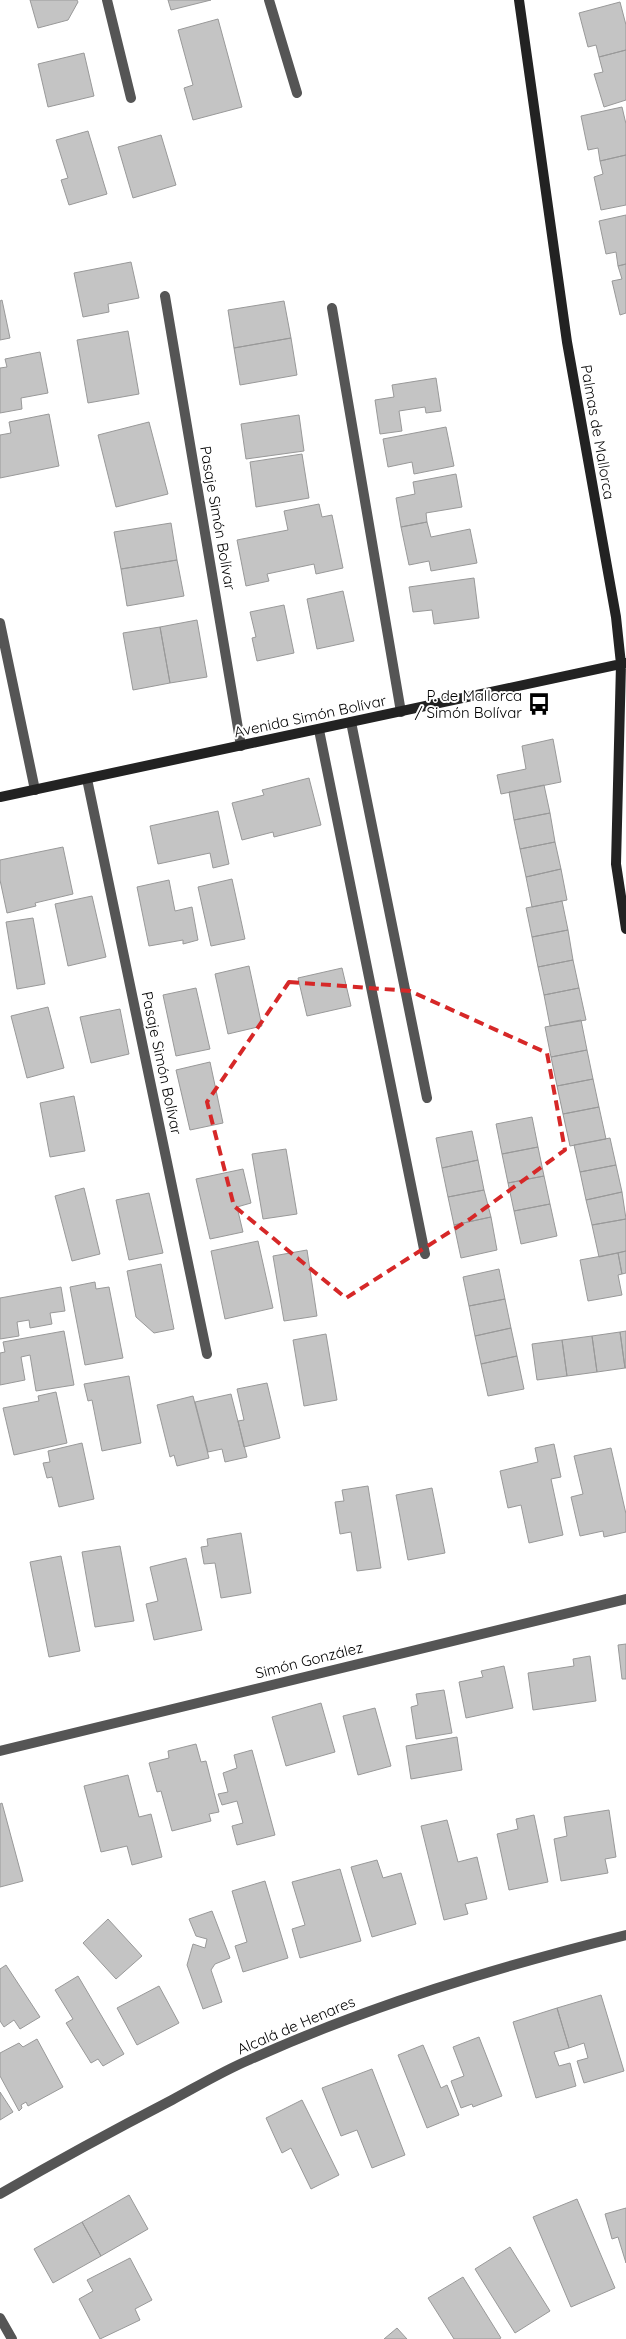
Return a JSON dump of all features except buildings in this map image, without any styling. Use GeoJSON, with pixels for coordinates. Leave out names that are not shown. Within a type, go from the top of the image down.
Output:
{"type":"FeatureCollection","features":[{"type":"Feature","properties":{"kind":"street"},"geometry":{"type":"LineString","coordinates":[[107,0],[131,98]]}},
{"type":"Feature","properties":{"kind":"street"},"geometry":{"type":"LineString","coordinates":[[269,0],[297,93]]}},
{"type":"Feature","properties":{"kind":"street","name":"Palmas de Mallorca"},"geometry":{"type":"LineString","coordinates":[[519,0],[566,342],[624,664],[616,864],[626,929]]}},
{"type":"Feature","properties":{"kind":"street","name":"Pasaje Simón Bolívar"},"geometry":{"type":"LineString","coordinates":[[165,296],[241,746]]}},
{"type":"Feature","properties":{"kind":"street"},"geometry":{"type":"LineString","coordinates":[[332,308],[401,712]]}},
{"type":"Feature","properties":{"kind":"street"},"geometry":{"type":"LineString","coordinates":[[0,623],[35,790]]}},
{"type":"Feature","properties":{"kind":"street","name":"Avenida Simón Bolívar"},"geometry":{"type":"LineString","coordinates":[[0,797],[624,664]]}},
{"type":"Feature","properties":{"kind":"street"},"geometry":{"type":"LineString","coordinates":[[351,722],[427,1098]]}},
{"type":"Feature","properties":{"kind":"street"},"geometry":{"type":"LineString","coordinates":[[319,730],[425,1254]]}},
{"type":"Feature","properties":{"kind":"street","name":"Pasaje Simón Bolívar"},"geometry":{"type":"LineString","coordinates":[[87,779],[207,1354]]}},
{"type":"Feature","properties":{"kind":"street","name":"Simón González"},"geometry":{"type":"LineString","coordinates":[[0,1751],[626,1599]]}},
{"type":"Feature","properties":{"kind":"street","name":"Alcalá de Henares"},"geometry":{"type":"LineString","coordinates":[[0,2194],[78,2149],[239,2065],[323,2028],[477,1974],[626,1936]]}},
{"type":"Feature","properties":{"kind":"street"},"geometry":{"type":"LineString","coordinates":[[0,2318],[12,2339]]}},
{"type":"Feature","properties":{"kind":"highlighted area"},"geometry":{"type":"Polygon","coordinates":[[[289,982],[410,991],[547,1053],[565,1150],[470,1219],[346,1298],[234,1206],[207,1102],[289,982]]]}},
{"type":"Feature","properties":{"kind":"place","name":"P. de Mallorca / Simón Bolívar"},"geometry":{"type":"Point","coordinates":[539,704]}}]}
